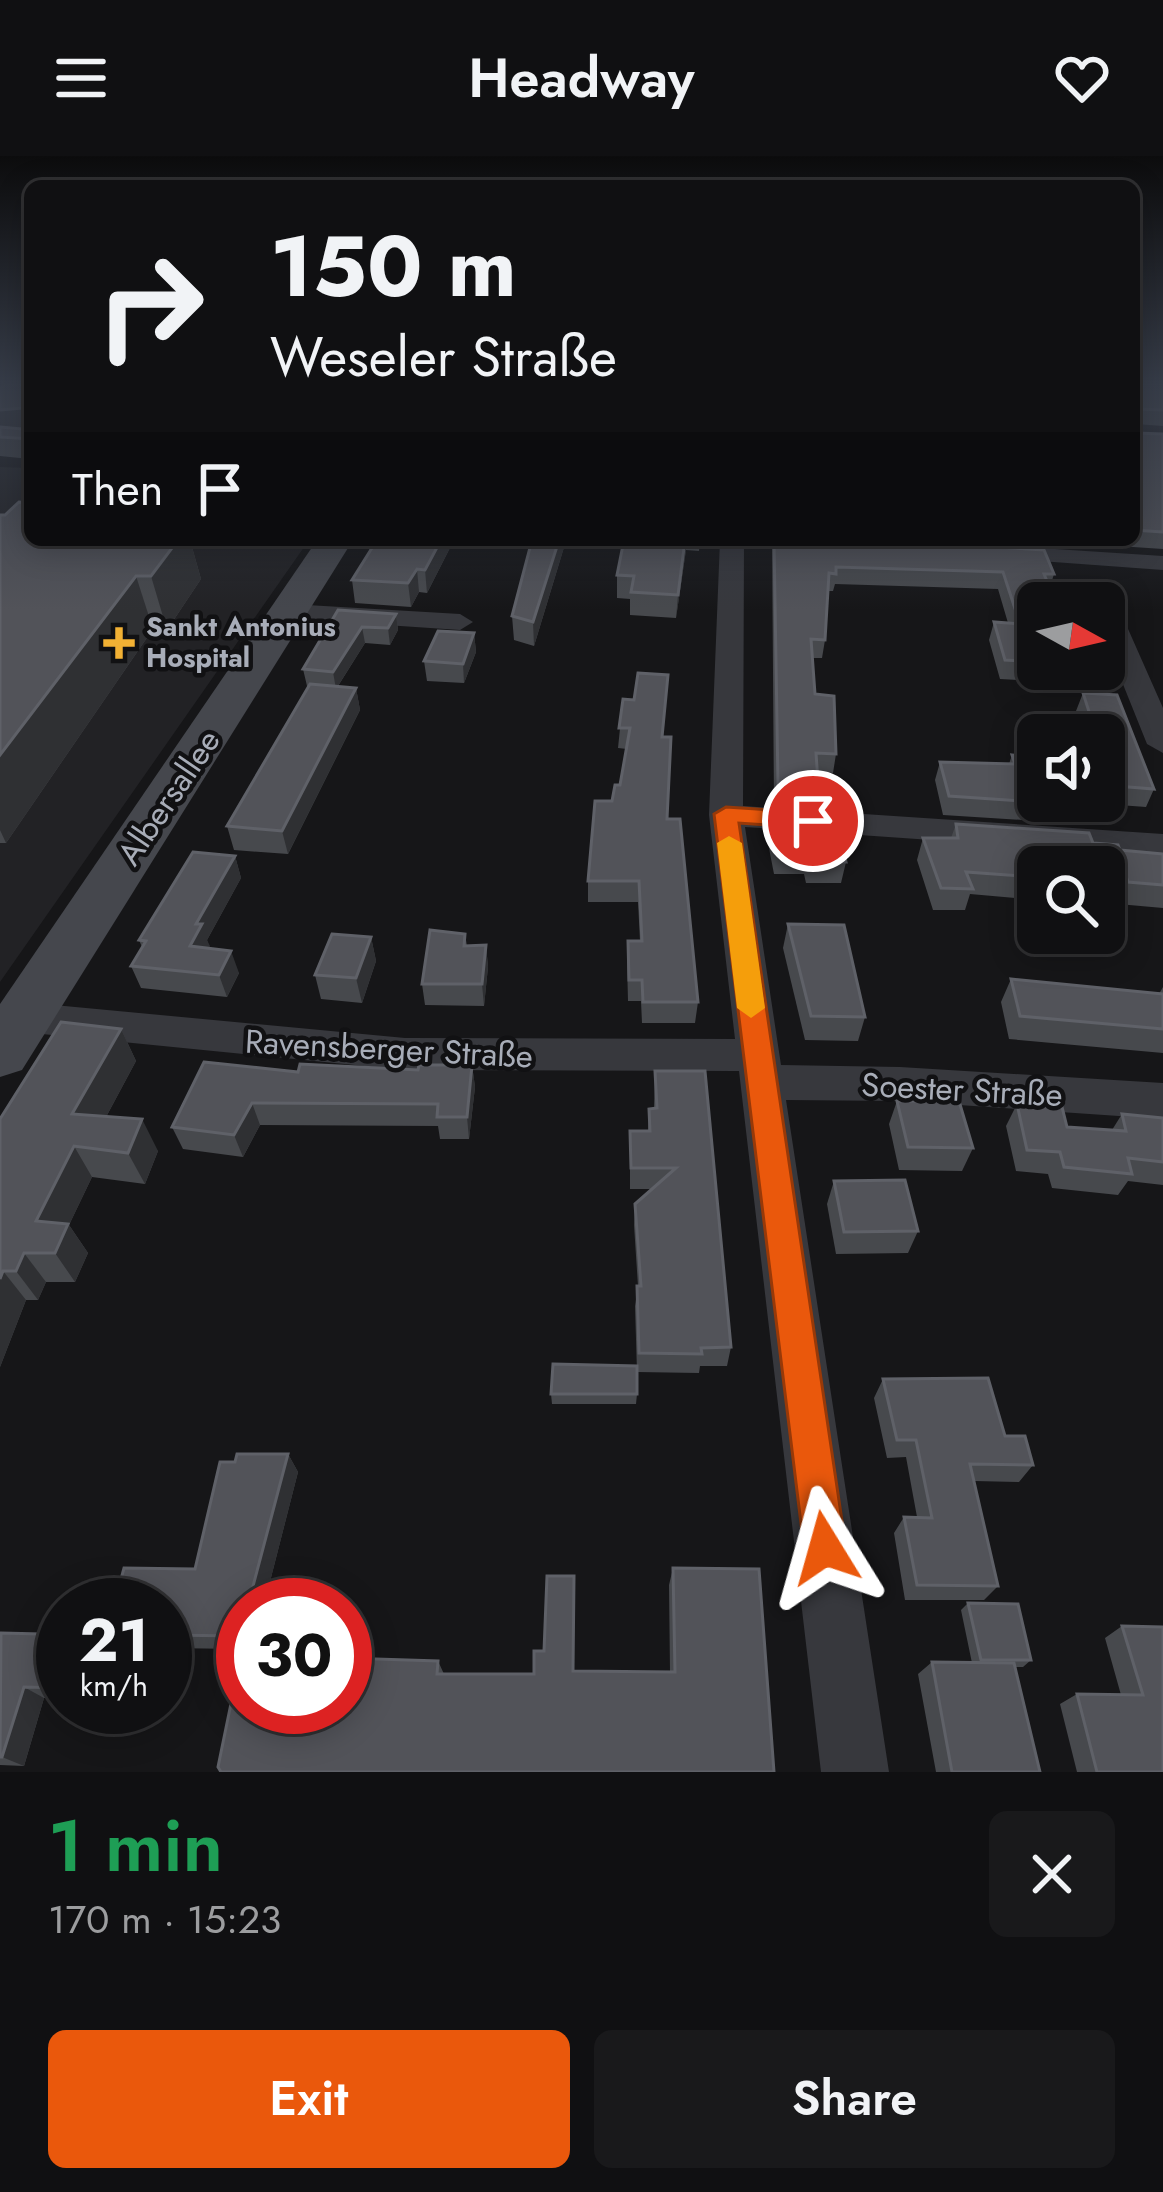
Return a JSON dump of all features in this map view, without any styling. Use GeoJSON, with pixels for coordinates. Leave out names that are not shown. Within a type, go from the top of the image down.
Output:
{"type":"FeatureCollection","features":[{"type":"Feature","properties":{"kind":"street","name":"Albersallee"},"geometry":{"type":"LineString","coordinates":[[11,1035],[331,546]]}},
{"type":"Feature","properties":{"kind":"street"},"geometry":{"type":"LineString","coordinates":[[732,546],[726,814],[856,1772]]}},
{"type":"Feature","properties":{"kind":"street"},"geometry":{"type":"LineString","coordinates":[[961,550],[1163,563]]}},
{"type":"Feature","properties":{"kind":"street"},"geometry":{"type":"LineString","coordinates":[[1083,558],[1094,582]]}},
{"type":"Feature","properties":{"kind":"street"},"geometry":{"type":"LineString","coordinates":[[290,611],[460,622]]}},
{"type":"Feature","properties":{"kind":"street"},"geometry":{"type":"LineString","coordinates":[[1125,654],[1163,744]]}},
{"type":"Feature","properties":{"kind":"street"},"geometry":{"type":"LineString","coordinates":[[726,814],[1163,845]]}},
{"type":"Feature","properties":{"kind":"street","name":"Ravensberger Straße"},"geometry":{"type":"LineString","coordinates":[[11,1035],[759,1068]]}},
{"type":"Feature","properties":{"kind":"street","name":"Soester Straße"},"geometry":{"type":"LineString","coordinates":[[759,1068],[900,1084],[1163,1101]]}},
{"type":"Feature","properties":{"kind":"shaded area","name":"Sankt Antonius Hospital"},"geometry":{"type":"Polygon","coordinates":[[[0,467],[24,468],[24,546],[305,546],[0,982],[0,467]]]}},
{"type":"Feature","properties":{"kind":"building"},"geometry":{"type":"Polygon","coordinates":[[[1140,459],[1163,459],[1163,532],[1140,530],[1140,459]]]}},
{"type":"Feature","properties":{"kind":"building"},"geometry":{"type":"Polygon","coordinates":[[[24,502],[24,546],[174,546],[151,576],[136,576],[0,755],[0,515],[24,502]]]}},
{"type":"Feature","properties":{"kind":"building"},"geometry":{"type":"Polygon","coordinates":[[[373,546],[438,546],[425,570],[417,569],[408,583],[352,580],[373,546]]]}},
{"type":"Feature","properties":{"kind":"building"},"geometry":{"type":"Polygon","coordinates":[[[530,546],[557,546],[533,622],[512,616],[530,546]]]}},
{"type":"Feature","properties":{"kind":"building"},"geometry":{"type":"Polygon","coordinates":[[[623,546],[684,546],[678,595],[631,592],[634,576],[617,575],[623,546]]]}},
{"type":"Feature","properties":{"kind":"building"},"geometry":{"type":"Polygon","coordinates":[[[774,546],[1044,550],[1054,574],[1044,574],[1047,582],[1017,582],[1017,615],[1003,572],[836,567],[836,574],[829,573],[825,640],[811,639],[815,694],[834,696],[836,754],[816,753],[818,782],[812,781],[813,787],[778,784],[774,546]]]}},
{"type":"Feature","properties":{"kind":"building"},"geometry":{"type":"Polygon","coordinates":[[[338,610],[396,614],[388,628],[362,627],[333,672],[303,669],[338,610]]]}},
{"type":"Feature","properties":{"kind":"building"},"geometry":{"type":"Polygon","coordinates":[[[994,622],[1017,624],[1017,661],[1005,660],[994,622]]]}},
{"type":"Feature","properties":{"kind":"building"},"geometry":{"type":"Polygon","coordinates":[[[438,631],[474,633],[463,664],[424,661],[438,631]]]}},
{"type":"Feature","properties":{"kind":"building"},"geometry":{"type":"Polygon","coordinates":[[[638,673],[668,675],[662,737],[671,737],[667,819],[680,819],[698,1002],[643,1002],[642,980],[629,980],[628,941],[642,941],[639,881],[588,881],[595,801],[612,801],[615,785],[620,785],[630,728],[619,728],[623,699],[634,700],[638,673]]]}},
{"type":"Feature","properties":{"kind":"building"},"geometry":{"type":"Polygon","coordinates":[[[310,684],[356,688],[282,831],[227,826],[310,684]]]}},
{"type":"Feature","properties":{"kind":"building"},"geometry":{"type":"Polygon","coordinates":[[[1083,693],[1117,695],[1124,714],[1090,714],[1083,693]]]}},
{"type":"Feature","properties":{"kind":"building"},"geometry":{"type":"Polygon","coordinates":[[[1125,715],[1154,789],[1125,787],[1125,715]]]}},
{"type":"Feature","properties":{"kind":"building"},"geometry":{"type":"Polygon","coordinates":[[[1012,755],[1017,755],[1017,801],[949,796],[940,762],[1015,764],[1012,755]]]}},
{"type":"Feature","properties":{"kind":"building"},"geometry":{"type":"Polygon","coordinates":[[[779,812],[821,815],[825,835],[840,835],[846,862],[810,861],[809,853],[778,852],[772,822],[779,822],[779,812]]]}},
{"type":"Feature","properties":{"kind":"building"},"geometry":{"type":"Polygon","coordinates":[[[956,824],[1089,833],[1093,843],[1118,846],[1017,846],[1017,876],[966,872],[973,889],[941,888],[923,838],[958,838],[956,824]]]}},
{"type":"Feature","properties":{"kind":"building"},"geometry":{"type":"Polygon","coordinates":[[[1125,850],[1163,854],[1163,885],[1128,882],[1125,850]]]}},
{"type":"Feature","properties":{"kind":"building"},"geometry":{"type":"Polygon","coordinates":[[[193,852],[235,856],[196,924],[202,924],[190,946],[231,951],[219,975],[131,966],[146,941],[139,940],[193,852]]]}},
{"type":"Feature","properties":{"kind":"building"},"geometry":{"type":"Polygon","coordinates":[[[788,924],[844,925],[865,1017],[811,1016],[788,924]]]}},
{"type":"Feature","properties":{"kind":"building"},"geometry":{"type":"Polygon","coordinates":[[[430,930],[465,934],[464,946],[486,945],[482,984],[422,984],[430,930]]]}},
{"type":"Feature","properties":{"kind":"building"},"geometry":{"type":"Polygon","coordinates":[[[332,934],[371,937],[356,978],[315,975],[332,934]]]}},
{"type":"Feature","properties":{"kind":"building"},"geometry":{"type":"Polygon","coordinates":[[[1011,979],[1163,994],[1163,1029],[1020,1016],[1011,979]]]}},
{"type":"Feature","properties":{"kind":"building"},"geometry":{"type":"Polygon","coordinates":[[[61,1022],[121,1029],[72,1114],[142,1119],[128,1153],[74,1146],[36,1221],[68,1224],[55,1253],[24,1253],[16,1271],[3,1271],[0,1279],[0,1119],[61,1022]]]}},
{"type":"Feature","properties":{"kind":"building"},"geometry":{"type":"Polygon","coordinates":[[[204,1062],[298,1072],[300,1064],[418,1070],[419,1065],[472,1065],[467,1117],[437,1117],[438,1104],[252,1103],[234,1135],[172,1127],[204,1062]]]}},
{"type":"Feature","properties":{"kind":"building"},"geometry":{"type":"Polygon","coordinates":[[[655,1071],[705,1071],[731,1347],[701,1348],[702,1354],[639,1353],[637,1286],[641,1286],[635,1204],[676,1168],[631,1168],[630,1131],[650,1131],[649,1109],[657,1108],[655,1071]]]}},
{"type":"Feature","properties":{"kind":"building"},"geometry":{"type":"Polygon","coordinates":[[[897,1101],[959,1101],[973,1148],[908,1147],[897,1101]]]}},
{"type":"Feature","properties":{"kind":"building"},"geometry":{"type":"Polygon","coordinates":[[[1017,1104],[1062,1107],[1067,1127],[1126,1131],[1122,1114],[1163,1118],[1163,1162],[1128,1158],[1132,1174],[1064,1167],[1060,1152],[1027,1150],[1017,1104]]]}},
{"type":"Feature","properties":{"kind":"building"},"geometry":{"type":"Polygon","coordinates":[[[905,1180],[918,1231],[844,1232],[834,1181],[905,1180]]]}},
{"type":"Feature","properties":{"kind":"building"},"geometry":{"type":"Polygon","coordinates":[[[553,1364],[637,1366],[637,1394],[551,1394],[553,1364]]]}},
{"type":"Feature","properties":{"kind":"building"},"geometry":{"type":"Polygon","coordinates":[[[988,1378],[1005,1436],[1025,1436],[1033,1465],[970,1464],[998,1586],[917,1585],[904,1517],[932,1518],[916,1440],[897,1440],[883,1379],[988,1378]]]}},
{"type":"Feature","properties":{"kind":"building"},"geometry":{"type":"Polygon","coordinates":[[[237,1454],[288,1454],[255,1578],[216,1578],[216,1636],[192,1635],[192,1578],[121,1578],[124,1568],[195,1569],[220,1462],[235,1462],[237,1454]]]}},
{"type":"Feature","properties":{"kind":"building"},"geometry":{"type":"Polygon","coordinates":[[[673,1568],[759,1569],[774,1772],[221,1772],[218,1767],[225,1734],[372,1734],[372,1659],[438,1661],[437,1674],[534,1674],[534,1651],[544,1651],[547,1576],[574,1576],[573,1671],[675,1672],[673,1568]]]}},
{"type":"Feature","properties":{"kind":"building"},"geometry":{"type":"Polygon","coordinates":[[[968,1603],[1018,1604],[1031,1660],[981,1660],[968,1603]]]}},
{"type":"Feature","properties":{"kind":"building"},"geometry":{"type":"Polygon","coordinates":[[[1122,1626],[1163,1627],[1163,1772],[1097,1772],[1077,1694],[1143,1695],[1122,1626]]]}},
{"type":"Feature","properties":{"kind":"building"},"geometry":{"type":"Polygon","coordinates":[[[1,1633],[36,1634],[36,1687],[24,1687],[0,1757],[1,1633]]]}},
{"type":"Feature","properties":{"kind":"building"},"geometry":{"type":"Polygon","coordinates":[[[932,1662],[1014,1663],[1040,1772],[952,1772],[932,1662]]]}},
{"type":"Feature","properties":{"kind":"slow traffic"},"geometry":{"type":"LineString","coordinates":[[729,843],[751,1008]]}},
{"type":"Feature","properties":{"kind":"place","name":"Sankt Antonius Hospital"},"geometry":{"type":"Point","coordinates":[119,643]}},
{"type":"Feature","properties":{"kind":"route"},"geometry":{"type":"LineString","coordinates":[[813,821],[726,814],[825,1548]]}}]}
